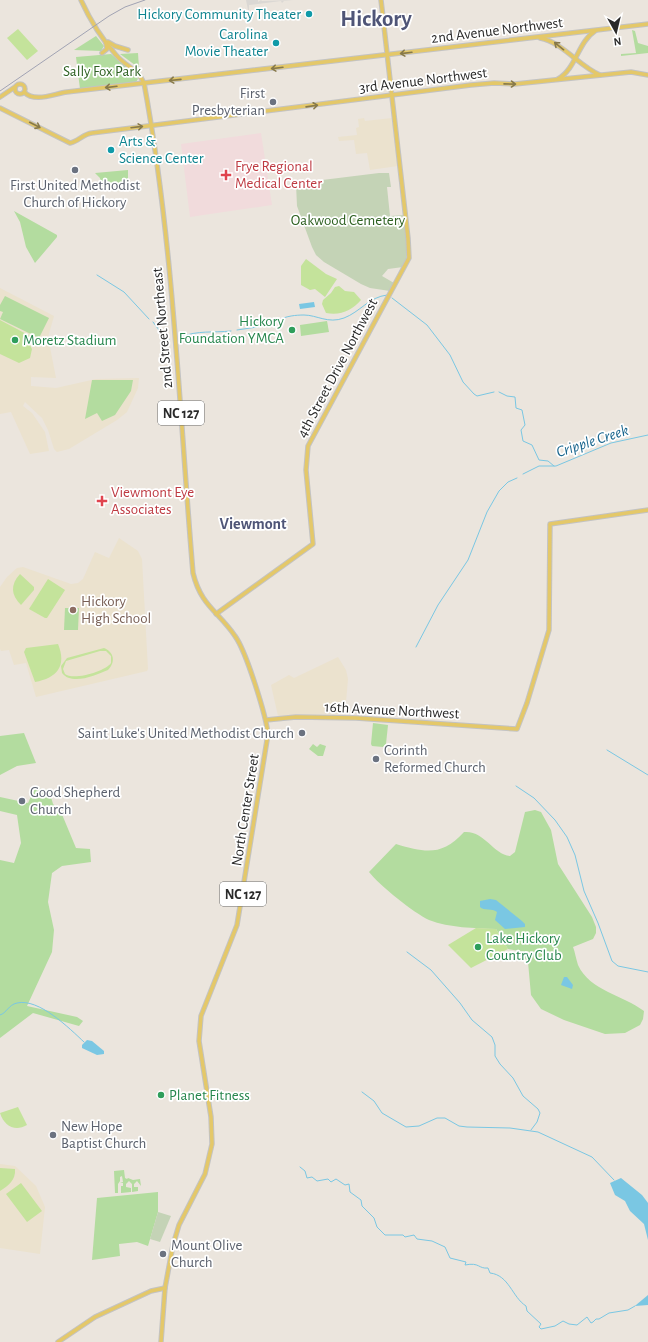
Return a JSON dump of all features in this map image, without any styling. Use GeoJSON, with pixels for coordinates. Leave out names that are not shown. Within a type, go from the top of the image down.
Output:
{"type":"FeatureCollection","features":[{"type":"Feature","properties":{"kind":"main road"},"geometry":{"type":"LineString","coordinates":[[81,0],[93,23],[104,39],[121,60],[139,73],[144,83]]}},
{"type":"Feature","properties":{"kind":"main road"},"geometry":{"type":"LineString","coordinates":[[381,0],[391,95]]}},
{"type":"Feature","properties":{"kind":"main road","name":"2nd Avenue Northwest"},"geometry":{"type":"LineString","coordinates":[[24,92],[31,97],[37,98],[67,92],[648,24]]}},
{"type":"Feature","properties":{"kind":"main road"},"geometry":{"type":"LineString","coordinates":[[553,80],[564,74],[586,39],[598,30]]}},
{"type":"Feature","properties":{"kind":"main road"},"geometry":{"type":"LineString","coordinates":[[537,37],[553,42],[588,70],[601,76]]}},
{"type":"Feature","properties":{"kind":"main road"},"geometry":{"type":"LineString","coordinates":[[104,39],[115,46],[128,50]]}},
{"type":"Feature","properties":{"kind":"main road"},"geometry":{"type":"LineString","coordinates":[[102,53],[107,48],[104,39]]}},
{"type":"Feature","properties":{"kind":"main road","name":"3rd Avenue Northwest"},"geometry":{"type":"LineString","coordinates":[[0,108],[70,143],[77,141],[84,134],[391,95],[485,84],[515,84],[639,73],[648,75]]}},
{"type":"Feature","properties":{"kind":"main road","name":"2nd Street Northeast"},"geometry":{"type":"LineString","coordinates":[[144,83],[165,222],[174,317],[193,573],[197,589],[238,641],[266,720]]}},
{"type":"Feature","properties":{"kind":"main road"},"geometry":{"type":"LineString","coordinates":[[0,97],[18,85],[22,85],[24,92],[20,94],[16,92],[7,93]]}},
{"type":"Feature","properties":{"kind":"main road"},"geometry":{"type":"LineString","coordinates":[[15,87],[16,92]]}},
{"type":"Feature","properties":{"kind":"main road","name":"4th Street Drive Northwest"},"geometry":{"type":"LineString","coordinates":[[216,614],[283,564],[313,544],[306,470],[308,446],[409,257],[391,95]]}},
{"type":"Feature","properties":{"kind":"main road","name":"16th Avenue Northwest"},"geometry":{"type":"LineString","coordinates":[[266,720],[296,717],[356,718],[516,729],[527,703],[549,630],[550,524],[648,510]]}},
{"type":"Feature","properties":{"kind":"main road","name":"North Center Street"},"geometry":{"type":"LineString","coordinates":[[161,1342],[165,1288],[177,1230],[202,1181],[211,1152],[212,1125],[199,1040],[201,1016],[232,942],[239,919],[267,748],[268,734],[266,720]]}},
{"type":"Feature","properties":{"kind":"main road"},"geometry":{"type":"LineString","coordinates":[[58,1342],[94,1316],[151,1291],[165,1288]]}},
{"type":"Feature","properties":{"kind":"shaded area"},"geometry":{"type":"Polygon","coordinates":[[[246,0],[258,0],[258,2],[261,0],[293,0],[284,1],[282,3],[281,1],[249,5],[249,15],[246,0]]]}},
{"type":"Feature","properties":{"kind":"shaded area"},"geometry":{"type":"Polygon","coordinates":[[[364,118],[365,121],[392,118],[398,166],[370,170],[367,153],[356,154],[354,140],[339,141],[338,137],[357,135],[356,128],[359,127],[358,119],[364,118]]]}},
{"type":"Feature","properties":{"kind":"shaded area","name":"Frye Regional Medical Center"},"geometry":{"type":"Polygon","coordinates":[[[261,133],[272,205],[190,217],[181,144],[261,133]]]}},
{"type":"Feature","properties":{"kind":"shaded area"},"geometry":{"type":"Polygon","coordinates":[[[0,288],[54,316],[48,337],[56,378],[31,377],[31,386],[56,388],[96,379],[139,378],[138,388],[127,412],[117,420],[69,449],[57,452],[54,449],[48,430],[42,418],[25,402],[23,406],[32,413],[45,432],[49,451],[30,454],[11,412],[0,414],[0,288]]]}},
{"type":"Feature","properties":{"kind":"shaded area","name":"Hickory High School"},"geometry":{"type":"Polygon","coordinates":[[[119,538],[138,551],[142,559],[147,671],[36,697],[26,663],[14,665],[9,650],[1,651],[0,649],[0,587],[7,577],[17,568],[23,567],[71,584],[78,583],[83,579],[95,552],[109,558],[119,538]]]}},
{"type":"Feature","properties":{"kind":"shaded area"},"geometry":{"type":"Polygon","coordinates":[[[338,657],[346,670],[348,679],[345,714],[278,716],[271,685],[289,675],[294,678],[338,657]]]}},
{"type":"Feature","properties":{"kind":"shaded area"},"geometry":{"type":"Polygon","coordinates":[[[0,1164],[15,1166],[36,1186],[45,1207],[40,1254],[0,1248],[0,1164]]]}},
{"type":"Feature","properties":{"kind":"green space"},"geometry":{"type":"Polygon","coordinates":[[[18,29],[38,51],[27,60],[7,38],[18,29]]]}},
{"type":"Feature","properties":{"kind":"green space"},"geometry":{"type":"Polygon","coordinates":[[[632,30],[635,31],[638,43],[648,46],[648,53],[621,56],[621,54],[636,53],[632,30]]]}},
{"type":"Feature","properties":{"kind":"green space"},"geometry":{"type":"Polygon","coordinates":[[[96,36],[104,46],[101,51],[74,50],[96,36]]]}},
{"type":"Feature","properties":{"kind":"green space"},"geometry":{"type":"Polygon","coordinates":[[[138,53],[139,68],[120,54],[138,53]]]}},
{"type":"Feature","properties":{"kind":"green space","name":"Sally Fox Park"},"geometry":{"type":"Polygon","coordinates":[[[111,54],[135,74],[138,79],[136,82],[80,89],[76,57],[111,54]]]}},
{"type":"Feature","properties":{"kind":"green space"},"geometry":{"type":"Polygon","coordinates":[[[128,170],[127,182],[101,186],[100,178],[95,173],[128,170]]]}},
{"type":"Feature","properties":{"kind":"green space","name":"Oakwood Cemetery"},"geometry":{"type":"Polygon","coordinates":[[[389,173],[391,187],[387,187],[390,216],[405,215],[407,235],[408,248],[403,267],[388,269],[382,276],[394,283],[390,291],[370,288],[361,284],[324,262],[316,255],[297,206],[296,184],[298,183],[389,173]]]}},
{"type":"Feature","properties":{"kind":"green space"},"geometry":{"type":"Polygon","coordinates":[[[14,211],[57,235],[57,237],[35,263],[26,247],[20,222],[14,211]]]}},
{"type":"Feature","properties":{"kind":"green space"},"geometry":{"type":"Polygon","coordinates":[[[306,259],[326,274],[337,279],[325,297],[315,289],[310,290],[301,285],[301,266],[306,259]]]}},
{"type":"Feature","properties":{"kind":"green space"},"geometry":{"type":"Polygon","coordinates":[[[339,286],[345,291],[354,292],[361,300],[354,307],[341,313],[326,313],[322,304],[323,300],[335,287],[339,286]]]}},
{"type":"Feature","properties":{"kind":"green space"},"geometry":{"type":"Polygon","coordinates":[[[5,296],[49,318],[39,338],[0,319],[3,312],[0,311],[0,305],[5,296]]]}},
{"type":"Feature","properties":{"kind":"green space","name":"Moretz Stadium"},"geometry":{"type":"Polygon","coordinates":[[[0,320],[32,337],[29,343],[32,349],[30,358],[19,363],[0,354],[0,320]]]}},
{"type":"Feature","properties":{"kind":"green space"},"geometry":{"type":"Polygon","coordinates":[[[327,321],[329,332],[301,336],[300,325],[327,321]]]}},
{"type":"Feature","properties":{"kind":"green space"},"geometry":{"type":"Polygon","coordinates":[[[92,380],[133,380],[131,391],[115,415],[102,421],[97,413],[85,419],[92,380]]]}},
{"type":"Feature","properties":{"kind":"green space"},"geometry":{"type":"Polygon","coordinates":[[[20,574],[34,587],[34,590],[21,605],[15,597],[13,590],[13,586],[20,574]]]}},
{"type":"Feature","properties":{"kind":"green space"},"geometry":{"type":"Polygon","coordinates":[[[48,579],[65,590],[47,618],[45,618],[29,609],[48,579]]]}},
{"type":"Feature","properties":{"kind":"green space"},"geometry":{"type":"Polygon","coordinates":[[[65,608],[79,608],[78,630],[64,630],[65,608]]]}},
{"type":"Feature","properties":{"kind":"green space"},"geometry":{"type":"Polygon","coordinates":[[[58,644],[61,659],[58,670],[49,677],[35,682],[24,652],[26,648],[58,644]]]}},
{"type":"Feature","properties":{"kind":"green space"},"geometry":{"type":"Polygon","coordinates":[[[104,648],[110,652],[113,661],[108,670],[91,677],[72,679],[66,677],[62,673],[61,666],[67,658],[104,648]],[[100,651],[66,661],[63,669],[65,674],[69,676],[82,676],[103,669],[111,663],[111,656],[106,651],[100,651]]]}},
{"type":"Feature","properties":{"kind":"green space"},"geometry":{"type":"Polygon","coordinates":[[[373,723],[388,725],[386,744],[383,747],[372,746],[371,744],[373,723]]]}},
{"type":"Feature","properties":{"kind":"green space"},"geometry":{"type":"Polygon","coordinates":[[[24,733],[36,763],[17,766],[0,775],[0,736],[24,733]]]}},
{"type":"Feature","properties":{"kind":"green space"},"geometry":{"type":"Polygon","coordinates":[[[313,744],[317,747],[320,744],[326,746],[323,756],[318,756],[309,749],[313,744]]]}},
{"type":"Feature","properties":{"kind":"green space"},"geometry":{"type":"Polygon","coordinates":[[[35,788],[49,790],[53,804],[61,812],[76,848],[90,849],[91,862],[62,866],[52,873],[48,902],[54,930],[52,952],[27,1006],[77,1017],[83,1021],[79,1026],[33,1013],[0,1038],[0,860],[14,863],[21,843],[17,815],[0,811],[0,797],[28,803],[35,788]]]}},
{"type":"Feature","properties":{"kind":"green space","name":"Lake Hickory Country Club"},"geometry":{"type":"Polygon","coordinates":[[[535,810],[541,812],[551,830],[558,864],[592,917],[596,927],[596,933],[593,939],[573,947],[578,965],[583,974],[590,981],[608,992],[636,1005],[644,1011],[643,1019],[640,1025],[625,1033],[605,1034],[564,1020],[541,1009],[531,995],[528,962],[519,951],[508,949],[496,929],[454,926],[429,920],[397,898],[380,884],[369,872],[396,844],[425,850],[441,849],[456,840],[464,832],[471,832],[483,838],[498,851],[510,856],[515,852],[525,812],[535,810]]]}},
{"type":"Feature","properties":{"kind":"green space","name":"Lake Hickory Country Club"},"geometry":{"type":"Polygon","coordinates":[[[476,928],[496,929],[508,949],[471,968],[448,945],[476,928]]]}},
{"type":"Feature","properties":{"kind":"green space"},"geometry":{"type":"Polygon","coordinates":[[[18,1107],[27,1125],[14,1128],[4,1121],[0,1113],[18,1107]]]}},
{"type":"Feature","properties":{"kind":"green space"},"geometry":{"type":"Polygon","coordinates":[[[0,1168],[15,1169],[15,1173],[9,1185],[0,1191],[0,1168]]]}},
{"type":"Feature","properties":{"kind":"green space"},"geometry":{"type":"Polygon","coordinates":[[[124,1170],[125,1178],[133,1180],[140,1179],[141,1186],[137,1181],[134,1184],[134,1187],[138,1187],[138,1191],[132,1192],[132,1184],[129,1181],[126,1184],[126,1187],[131,1188],[131,1192],[121,1193],[121,1186],[123,1186],[123,1183],[120,1183],[123,1182],[122,1176],[120,1177],[118,1184],[118,1193],[115,1193],[114,1171],[124,1170]]]}},
{"type":"Feature","properties":{"kind":"green space"},"geometry":{"type":"Polygon","coordinates":[[[21,1183],[42,1211],[27,1222],[6,1194],[21,1183]]]}},
{"type":"Feature","properties":{"kind":"green space"},"geometry":{"type":"Polygon","coordinates":[[[158,1192],[158,1212],[148,1246],[137,1242],[119,1244],[120,1256],[92,1260],[97,1198],[158,1192]]]}},
{"type":"Feature","properties":{"kind":"green space"},"geometry":{"type":"Polygon","coordinates":[[[158,1212],[171,1216],[160,1242],[150,1239],[158,1212]]]}},
{"type":"Feature","properties":{"kind":"water"},"geometry":{"type":"Polygon","coordinates":[[[314,302],[315,307],[300,309],[299,304],[314,302]]]}},
{"type":"Feature","properties":{"kind":"water"},"geometry":{"type":"Polygon","coordinates":[[[490,899],[496,900],[522,921],[525,924],[525,927],[505,929],[495,920],[497,912],[480,907],[480,901],[490,899]]]}},
{"type":"Feature","properties":{"kind":"water"},"geometry":{"type":"Polygon","coordinates":[[[564,977],[567,977],[573,985],[572,989],[561,985],[564,977]]]}},
{"type":"Feature","properties":{"kind":"water"},"geometry":{"type":"Polygon","coordinates":[[[87,1040],[92,1041],[104,1051],[104,1054],[97,1055],[82,1048],[82,1045],[87,1040]]]}},
{"type":"Feature","properties":{"kind":"water"},"geometry":{"type":"Polygon","coordinates":[[[621,1178],[642,1195],[648,1203],[648,1240],[644,1224],[630,1211],[625,1201],[615,1195],[610,1183],[621,1178]]]}},
{"type":"Feature","properties":{"kind":"water"},"geometry":{"type":"Polygon","coordinates":[[[648,1295],[648,1305],[635,1306],[636,1305],[648,1295]]]}},
{"type":"Feature","properties":{"kind":"waterway","name":"Cripple Creek"},"geometry":{"type":"LineString","coordinates":[[97,275],[124,292],[149,319]]}},
{"type":"Feature","properties":{"kind":"waterway","name":"Cripple Creek"},"geometry":{"type":"LineString","coordinates":[[268,326],[279,320],[298,315],[309,315],[328,320],[338,320],[350,315],[375,299],[387,295]]}},
{"type":"Feature","properties":{"kind":"waterway","name":"Cripple Creek"},"geometry":{"type":"LineString","coordinates":[[392,298],[427,325],[450,355],[463,382],[474,394],[477,396],[494,392]]}},
{"type":"Feature","properties":{"kind":"waterway","name":"Cripple Creek"},"geometry":{"type":"LineString","coordinates":[[153,322],[162,334],[169,339]]}},
{"type":"Feature","properties":{"kind":"waterway","name":"Cripple Creek"},"geometry":{"type":"LineString","coordinates":[[237,330],[264,326]]}},
{"type":"Feature","properties":{"kind":"waterway","name":"Cripple Creek"},"geometry":{"type":"LineString","coordinates":[[180,337],[199,333],[231,331]]}},
{"type":"Feature","properties":{"kind":"waterway","name":"Cripple Creek"},"geometry":{"type":"LineString","coordinates":[[499,392],[507,396],[515,397],[516,408],[522,410],[525,425],[521,430],[523,441],[532,445],[539,460],[548,461],[554,466]]}},
{"type":"Feature","properties":{"kind":"waterway","name":"Cripple Creek"},"geometry":{"type":"LineString","coordinates":[[523,474],[539,466],[556,466],[611,443],[648,435]]}},
{"type":"Feature","properties":{"kind":"waterway"},"geometry":{"type":"LineString","coordinates":[[416,647],[438,605],[468,560],[487,512],[499,491],[508,482],[517,478]]}},
{"type":"Feature","properties":{"kind":"waterway"},"geometry":{"type":"LineString","coordinates":[[607,750],[648,775]]}},
{"type":"Feature","properties":{"kind":"waterway"},"geometry":{"type":"LineString","coordinates":[[516,786],[534,798],[555,820],[567,837],[575,855],[584,891],[612,961],[618,966],[648,972]]}},
{"type":"Feature","properties":{"kind":"waterway"},"geometry":{"type":"LineString","coordinates":[[407,952],[431,970],[460,1003],[472,1020],[492,1037],[495,1045],[495,1056],[500,1064],[513,1078],[523,1096],[538,1109],[540,1113],[537,1122],[531,1130]]}},
{"type":"Feature","properties":{"kind":"waterway"},"geometry":{"type":"LineString","coordinates":[[0,1015],[12,1005],[17,1003],[35,1005],[53,1015],[84,1042]]}},
{"type":"Feature","properties":{"kind":"waterway"},"geometry":{"type":"LineString","coordinates":[[362,1092],[374,1101],[382,1113],[406,1127],[419,1126],[437,1118],[445,1118],[459,1126],[510,1128],[538,1132],[592,1157],[614,1180]]}},
{"type":"Feature","properties":{"kind":"waterway"},"geometry":{"type":"LineString","coordinates":[[300,1167],[305,1171],[307,1178],[312,1177],[317,1181],[328,1179],[331,1182],[336,1179],[345,1185],[349,1184],[350,1192],[361,1200],[362,1206],[374,1218],[377,1227],[385,1235],[403,1235],[405,1237],[414,1235],[417,1239],[432,1241],[445,1247],[450,1258],[466,1262],[465,1265],[474,1264],[482,1268],[488,1268],[490,1273],[502,1278],[506,1282],[521,1302],[526,1306],[527,1311],[541,1324],[539,1327],[541,1329],[555,1326],[563,1321],[569,1324],[577,1325],[587,1317],[591,1323],[609,1313],[628,1310],[635,1306]]}},
{"type":"Feature","properties":{"kind":"railway"},"geometry":{"type":"LineString","coordinates":[[0,91],[109,16],[125,7],[145,0]]}},
{"type":"Feature","properties":{"kind":"place","name":"Hickory Community Theater"},"geometry":{"type":"Point","coordinates":[309,14]}},
{"type":"Feature","properties":{"kind":"place","name":"Carolina Movie Theater"},"geometry":{"type":"Point","coordinates":[276,43]}},
{"type":"Feature","properties":{"kind":"place","name":"First Presbyterian"},"geometry":{"type":"Point","coordinates":[273,102]}},
{"type":"Feature","properties":{"kind":"place","name":"Arts & Science Center"},"geometry":{"type":"Point","coordinates":[111,150]}},
{"type":"Feature","properties":{"kind":"place","name":"First United Methodist Church of Hickory"},"geometry":{"type":"Point","coordinates":[75,170]}},
{"type":"Feature","properties":{"kind":"place","name":"Frye Regional Medical Center"},"geometry":{"type":"Point","coordinates":[226,175]}},
{"type":"Feature","properties":{"kind":"place","name":"Hickory Foundation YMCA"},"geometry":{"type":"Point","coordinates":[292,330]}},
{"type":"Feature","properties":{"kind":"place","name":"Moretz Stadium"},"geometry":{"type":"Point","coordinates":[15,340]}},
{"type":"Feature","properties":{"kind":"place","name":"Viewmont Eye Associates"},"geometry":{"type":"Point","coordinates":[102,501]}},
{"type":"Feature","properties":{"kind":"place","name":"Hickory High School"},"geometry":{"type":"Point","coordinates":[73,610]}},
{"type":"Feature","properties":{"kind":"place","name":"Saint Luke's United Methodist Church"},"geometry":{"type":"Point","coordinates":[302,733]}},
{"type":"Feature","properties":{"kind":"place","name":"Corinth Reformed Church"},"geometry":{"type":"Point","coordinates":[376,759]}},
{"type":"Feature","properties":{"kind":"place","name":"Good Shepherd Church"},"geometry":{"type":"Point","coordinates":[22,801]}},
{"type":"Feature","properties":{"kind":"place","name":"Lake Hickory Country Club"},"geometry":{"type":"Point","coordinates":[478,947]}},
{"type":"Feature","properties":{"kind":"place","name":"Planet Fitness"},"geometry":{"type":"Point","coordinates":[161,1095]}},
{"type":"Feature","properties":{"kind":"place","name":"New Hope Baptist Church"},"geometry":{"type":"Point","coordinates":[53,1135]}},
{"type":"Feature","properties":{"kind":"place","name":"Mount Olive Church"},"geometry":{"type":"Point","coordinates":[163,1254]}},
{"type":"Feature","properties":{"kind":"district","name":"Hickory"},"geometry":{"type":"Point","coordinates":[376,18]}},
{"type":"Feature","properties":{"kind":"district","name":"Viewmont"},"geometry":{"type":"Point","coordinates":[253,523]}}]}
